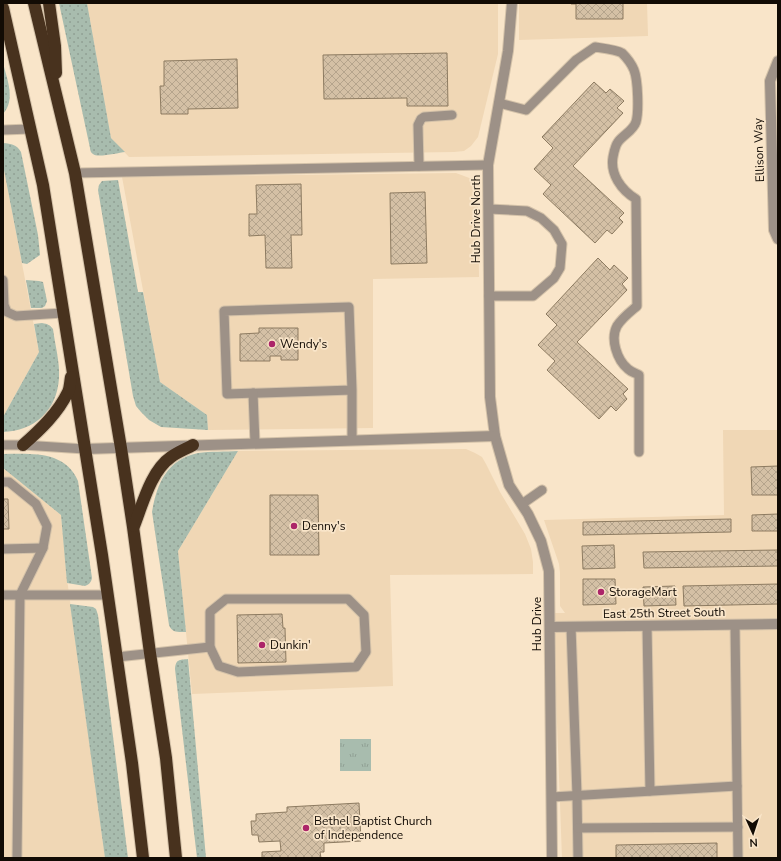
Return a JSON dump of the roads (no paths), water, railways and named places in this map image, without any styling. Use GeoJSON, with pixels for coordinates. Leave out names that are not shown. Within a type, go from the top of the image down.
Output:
{"type":"FeatureCollection","features":[{"type":"Feature","properties":{"kind":"highway"},"geometry":{"type":"LineString","coordinates":[[34,3],[75,173],[121,448],[166,758],[176,858]]}},
{"type":"Feature","properties":{"kind":"highway"},"geometry":{"type":"LineString","coordinates":[[49,3],[55,46],[56,97]]}},
{"type":"Feature","properties":{"kind":"highway"},"geometry":{"type":"LineString","coordinates":[[3,8],[43,185],[108,595],[132,763],[143,858]]}},
{"type":"Feature","properties":{"kind":"highway"},"geometry":{"type":"LineString","coordinates":[[23,445],[39,431],[56,412],[68,391],[72,368]]}},
{"type":"Feature","properties":{"kind":"highway"},"geometry":{"type":"LineString","coordinates":[[133,527],[151,482],[158,470],[169,458],[193,445]]}},
{"type":"Feature","properties":{"kind":"street","name":"Hub Drive North"},"geometry":{"type":"LineString","coordinates":[[495,436],[490,397],[488,165],[508,51],[512,3]]}},
{"type":"Feature","properties":{"kind":"street","name":"Ellison Way"},"geometry":{"type":"LineString","coordinates":[[778,61],[770,81],[774,230],[778,239]]}},
{"type":"Feature","properties":{"kind":"street"},"geometry":{"type":"LineString","coordinates":[[85,449],[495,436]]}},
{"type":"Feature","properties":{"kind":"street","name":"Hub Drive"},"geometry":{"type":"LineString","coordinates":[[495,436],[509,485],[528,514],[541,541],[549,571],[552,858]]}},
{"type":"Feature","properties":{"kind":"street","name":"East 25th Street South"},"geometry":{"type":"LineString","coordinates":[[550,627],[778,624]]}},
{"type":"Feature","properties":{"kind":"lane"},"geometry":{"type":"LineString","coordinates":[[499,103],[526,110],[576,60],[595,47],[620,52],[634,70],[638,88],[636,122],[629,132],[618,142],[614,152],[612,164],[615,177],[631,196],[636,199],[637,306],[616,327],[614,340],[617,354],[624,365],[629,370],[639,375],[639,452]]}},
{"type":"Feature","properties":{"kind":"lane"},"geometry":{"type":"LineString","coordinates":[[420,166],[418,125],[420,119],[424,117],[452,115]]}},
{"type":"Feature","properties":{"kind":"lane"},"geometry":{"type":"LineString","coordinates":[[3,130],[30,129]]}},
{"type":"Feature","properties":{"kind":"lane"},"geometry":{"type":"LineString","coordinates":[[75,173],[488,165]]}},
{"type":"Feature","properties":{"kind":"lane"},"geometry":{"type":"LineString","coordinates":[[489,209],[527,211],[541,218],[554,230],[562,244],[560,268],[554,278],[533,296],[489,296]]}},
{"type":"Feature","properties":{"kind":"lane"},"geometry":{"type":"LineString","coordinates":[[3,280],[4,305],[7,312],[16,316],[63,313]]}},
{"type":"Feature","properties":{"kind":"lane"},"geometry":{"type":"LineString","coordinates":[[352,390],[227,394],[224,311],[350,307],[352,390],[352,440]]}},
{"type":"Feature","properties":{"kind":"lane"},"geometry":{"type":"LineString","coordinates":[[253,393],[255,443]]}},
{"type":"Feature","properties":{"kind":"lane"},"geometry":{"type":"LineString","coordinates":[[3,445],[85,449]]}},
{"type":"Feature","properties":{"kind":"lane"},"geometry":{"type":"LineString","coordinates":[[3,482],[9,482],[36,504],[47,526],[43,548],[20,595],[17,858]]}},
{"type":"Feature","properties":{"kind":"lane"},"geometry":{"type":"LineString","coordinates":[[522,504],[542,490]]}},
{"type":"Feature","properties":{"kind":"lane"},"geometry":{"type":"LineString","coordinates":[[3,549],[43,548]]}},
{"type":"Feature","properties":{"kind":"lane"},"geometry":{"type":"LineString","coordinates":[[3,595],[108,595]]}},
{"type":"Feature","properties":{"kind":"lane"},"geometry":{"type":"LineString","coordinates":[[226,599],[348,599],[364,615],[366,652],[356,667],[238,672],[219,666],[210,647],[210,612],[226,599]]}},
{"type":"Feature","properties":{"kind":"lane"},"geometry":{"type":"LineString","coordinates":[[735,625],[738,858]]}},
{"type":"Feature","properties":{"kind":"lane"},"geometry":{"type":"LineString","coordinates":[[648,626],[650,791]]}},
{"type":"Feature","properties":{"kind":"lane"},"geometry":{"type":"LineString","coordinates":[[571,627],[578,858]]}},
{"type":"Feature","properties":{"kind":"lane"},"geometry":{"type":"LineString","coordinates":[[117,657],[210,647]]}},
{"type":"Feature","properties":{"kind":"lane"},"geometry":{"type":"LineString","coordinates":[[552,797],[738,786]]}},
{"type":"Feature","properties":{"kind":"lane"},"geometry":{"type":"LineString","coordinates":[[578,828],[738,827]]}},
{"type":"Feature","properties":{"kind":"place","name":"Wendy's"},"geometry":{"type":"Point","coordinates":[272,344]}},
{"type":"Feature","properties":{"kind":"place","name":"Denny's"},"geometry":{"type":"Point","coordinates":[294,526]}},
{"type":"Feature","properties":{"kind":"place","name":"StorageMart"},"geometry":{"type":"Point","coordinates":[601,592]}},
{"type":"Feature","properties":{"kind":"place","name":"Dunkin'"},"geometry":{"type":"Point","coordinates":[262,645]}},
{"type":"Feature","properties":{"kind":"place","name":"Bethel Baptist Church of Independence"},"geometry":{"type":"Point","coordinates":[306,828]}}]}
